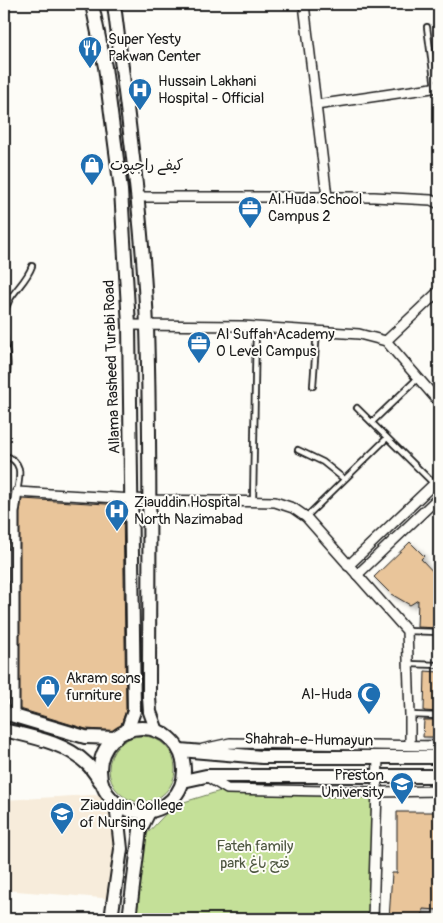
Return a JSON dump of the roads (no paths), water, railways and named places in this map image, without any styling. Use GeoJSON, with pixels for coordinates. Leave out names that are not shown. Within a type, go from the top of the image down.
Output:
{"type":"FeatureCollection","features":[{"type":"Feature","properties":{"kind":"main road","name":"Allama Rasheed Turabi Road"},"geometry":{"type":"LineString","coordinates":[[92,4],[104,67],[121,190],[129,325],[134,712],[127,731]]}},
{"type":"Feature","properties":{"kind":"main road"},"geometry":{"type":"LineString","coordinates":[[114,4],[137,197],[146,325],[150,500],[149,697],[150,712],[157,731]]}},
{"type":"Feature","properties":{"kind":"main road"},"geometry":{"type":"LineString","coordinates":[[118,164],[133,162]]}},
{"type":"Feature","properties":{"kind":"main road"},"geometry":{"type":"LineString","coordinates":[[124,236],[140,234]]}},
{"type":"Feature","properties":{"kind":"main road"},"geometry":{"type":"LineString","coordinates":[[9,714],[85,737],[116,738]]}},
{"type":"Feature","properties":{"kind":"main road"},"geometry":{"type":"LineString","coordinates":[[4,730],[43,740],[71,751],[88,764],[108,794],[116,803],[126,809],[137,812],[149,812],[161,808],[170,802],[183,782],[184,760],[180,750],[173,741],[157,731],[140,728],[127,731],[116,738],[107,748],[101,760],[102,784]]}},
{"type":"Feature","properties":{"kind":"main road","name":"Shahrah-e-Humayun"},"geometry":{"type":"LineString","coordinates":[[180,750],[262,757],[439,757]]}},
{"type":"Feature","properties":{"kind":"main road"},"geometry":{"type":"LineString","coordinates":[[183,782],[206,776],[439,776]]}},
{"type":"Feature","properties":{"kind":"main road"},"geometry":{"type":"LineString","coordinates":[[111,919],[121,849],[116,803]]}},
{"type":"Feature","properties":{"kind":"main road"},"geometry":{"type":"LineString","coordinates":[[129,919],[140,830],[149,812]]}},
{"type":"Feature","properties":{"kind":"street"},"geometry":{"type":"LineString","coordinates":[[304,4],[327,197]]}},
{"type":"Feature","properties":{"kind":"street"},"geometry":{"type":"LineString","coordinates":[[316,105],[437,87]]}},
{"type":"Feature","properties":{"kind":"street"},"geometry":{"type":"LineString","coordinates":[[137,197],[327,197],[431,200],[439,204]]}},
{"type":"Feature","properties":{"kind":"street"},"geometry":{"type":"LineString","coordinates":[[386,341],[439,292]]}},
{"type":"Feature","properties":{"kind":"street"},"geometry":{"type":"LineString","coordinates":[[129,325],[256,327],[359,334],[386,341],[439,402]]}},
{"type":"Feature","properties":{"kind":"street"},"geometry":{"type":"LineString","coordinates":[[348,566],[437,482]]}},
{"type":"Feature","properties":{"kind":"street"},"geometry":{"type":"LineString","coordinates":[[9,714],[14,526],[17,492],[150,500],[275,502],[293,508],[306,517],[408,631],[410,745]]}},
{"type":"Feature","properties":{"kind":"street"},"geometry":{"type":"LineString","coordinates":[[356,575],[439,497]]}},
{"type":"Feature","properties":{"kind":"street"},"geometry":{"type":"LineString","coordinates":[[4,526],[14,526]]}},
{"type":"Feature","properties":{"kind":"street"},"geometry":{"type":"LineString","coordinates":[[193,750],[230,744],[439,746]]}},
{"type":"Feature","properties":{"kind":"street"},"geometry":{"type":"LineString","coordinates":[[373,919],[378,757]]}},
{"type":"Feature","properties":{"kind":"street"},"geometry":{"type":"LineString","coordinates":[[206,776],[227,789],[378,792],[439,791]]}},
{"type":"Feature","properties":{"kind":"lane"},"geometry":{"type":"LineString","coordinates":[[428,27],[437,87]]}},
{"type":"Feature","properties":{"kind":"lane"},"geometry":{"type":"LineString","coordinates":[[4,317],[5,306],[25,280],[32,266]]}},
{"type":"Feature","properties":{"kind":"lane"},"geometry":{"type":"LineString","coordinates":[[252,501],[256,327]]}},
{"type":"Feature","properties":{"kind":"lane"},"geometry":{"type":"LineString","coordinates":[[313,386],[317,330]]}},
{"type":"Feature","properties":{"kind":"lane"},"geometry":{"type":"LineString","coordinates":[[4,335],[8,378],[4,389]]}},
{"type":"Feature","properties":{"kind":"lane"},"geometry":{"type":"LineString","coordinates":[[372,422],[418,378]]}},
{"type":"Feature","properties":{"kind":"lane"},"geometry":{"type":"LineString","coordinates":[[357,408],[387,438],[437,482]]}},
{"type":"Feature","properties":{"kind":"lane"},"geometry":{"type":"LineString","coordinates":[[306,517],[387,438]]}},
{"type":"Feature","properties":{"kind":"lane"},"geometry":{"type":"LineString","coordinates":[[298,450],[323,462],[344,479]]}},
{"type":"Feature","properties":{"kind":"lane"},"geometry":{"type":"LineString","coordinates":[[4,455],[16,461],[21,472],[17,492]]}},
{"type":"Feature","properties":{"kind":"lane"},"geometry":{"type":"LineString","coordinates":[[408,631],[439,632]]}},
{"type":"Feature","properties":{"kind":"lane"},"geometry":{"type":"LineString","coordinates":[[409,664],[439,664]]}},
{"type":"Feature","properties":{"kind":"lane"},"geometry":{"type":"LineString","coordinates":[[410,715],[439,716]]}},
{"type":"Feature","properties":{"kind":"place","name":"Super Yesty Pakwan Center"},"geometry":{"type":"Point","coordinates":[90,69]}},
{"type":"Feature","properties":{"kind":"place","name":"Hussain Lakhani Hospital - Official"},"geometry":{"type":"Point","coordinates":[140,111]}},
{"type":"Feature","properties":{"kind":"place","name":"کیفے راجپوت"},"geometry":{"type":"Point","coordinates":[92,186]}},
{"type":"Feature","properties":{"kind":"place","name":"Al Huda School Campus 2"},"geometry":{"type":"Point","coordinates":[250,229]}},
{"type":"Feature","properties":{"kind":"place","name":"Al Suffah Academy O Level Campus"},"geometry":{"type":"Point","coordinates":[199,364]}},
{"type":"Feature","properties":{"kind":"place","name":"Ziauddin Hospital North Nazimabad"},"geometry":{"type":"Point","coordinates":[117,532]}},
{"type":"Feature","properties":{"kind":"place","name":"Akram sons furniture"},"geometry":{"type":"Point","coordinates":[48,708]}},
{"type":"Feature","properties":{"kind":"place","name":"Al-Huda"},"geometry":{"type":"Point","coordinates":[369,715]}},
{"type":"Feature","properties":{"kind":"place","name":"Preston University"},"geometry":{"type":"Point","coordinates":[402,805]}},
{"type":"Feature","properties":{"kind":"place","name":"Ziauddin College of Nursing"},"geometry":{"type":"Point","coordinates":[62,835]}},
{"type":"Feature","properties":{"kind":"park label","name":"Fateh family park فتح باغ"},"geometry":{"type":"Point","coordinates":[255,854]}}]}
